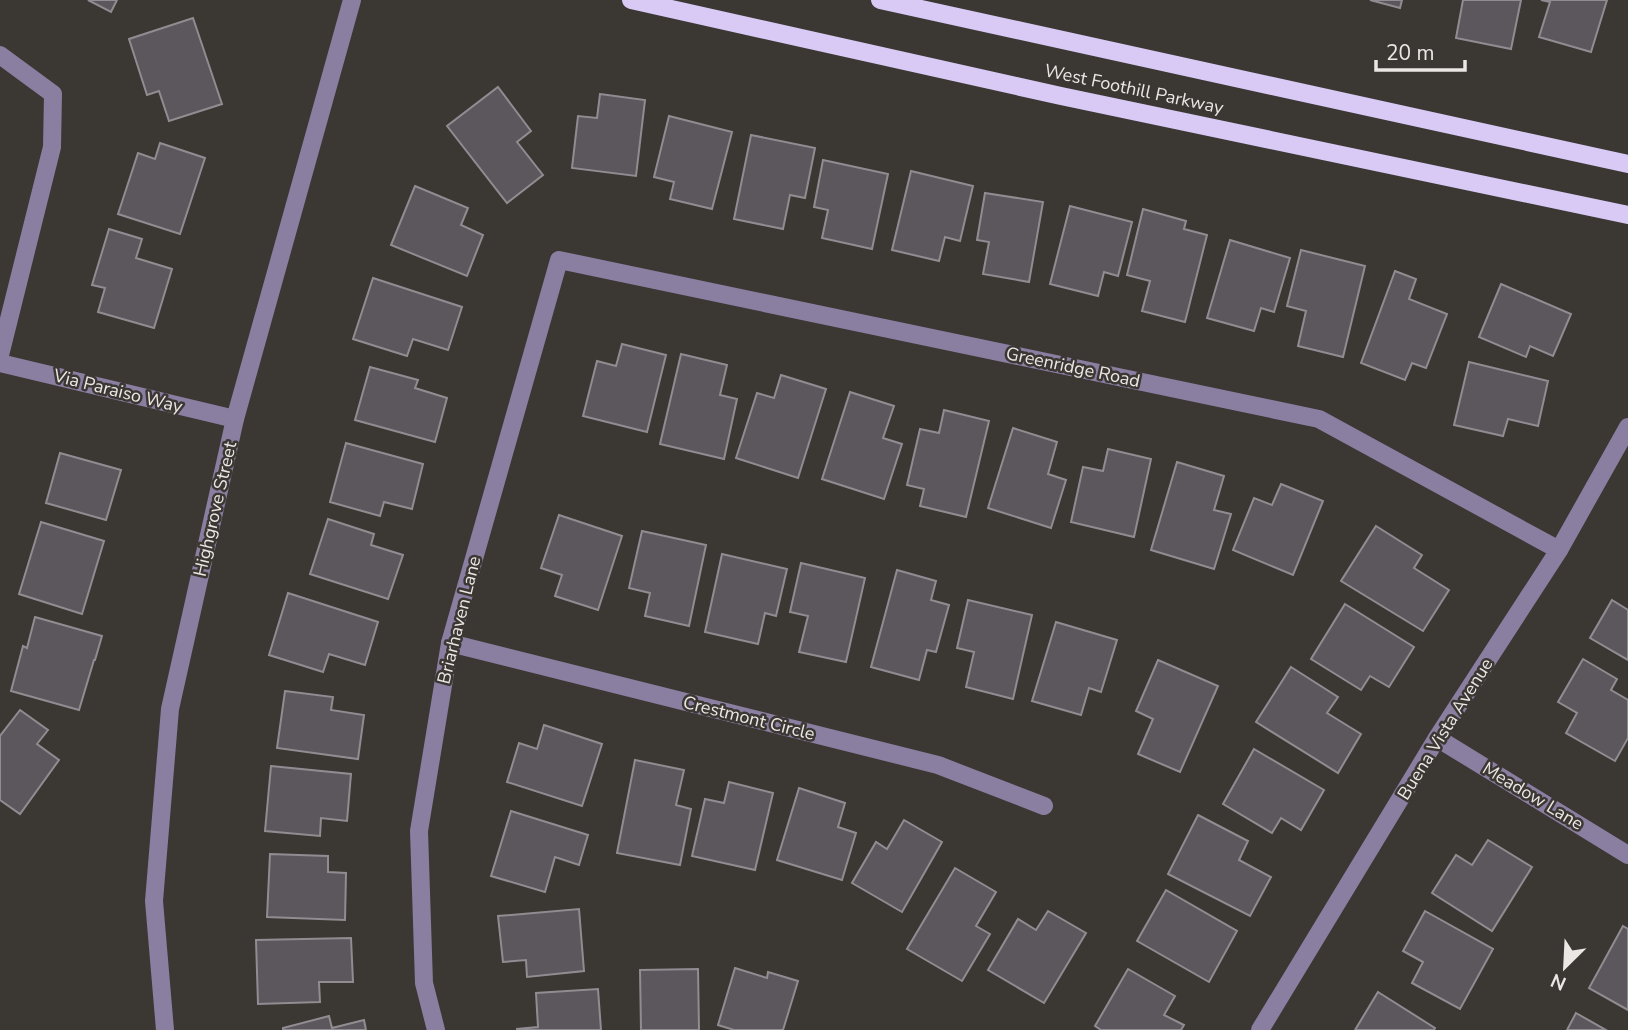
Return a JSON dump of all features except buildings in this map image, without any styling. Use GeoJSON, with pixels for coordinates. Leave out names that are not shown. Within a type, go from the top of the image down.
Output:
{"type":"FeatureCollection","features":[{"type":"Feature","properties":{"kind":"main road","name":"West Foothill Parkway"},"geometry":{"type":"LineString","coordinates":[[631,0],[1061,96],[1628,215]]}},
{"type":"Feature","properties":{"kind":"main road","name":"West Foothill Parkway"},"geometry":{"type":"LineString","coordinates":[[880,0],[1628,164]]}},
{"type":"Feature","properties":{"kind":"street","name":"Highgrove Street"},"geometry":{"type":"LineString","coordinates":[[165,1030],[155,901],[170,709],[235,419],[352,0]]}},
{"type":"Feature","properties":{"kind":"street"},"geometry":{"type":"LineString","coordinates":[[0,55],[53,94],[52,147],[0,355]]}},
{"type":"Feature","properties":{"kind":"street","name":"Greenridge Road"},"geometry":{"type":"LineString","coordinates":[[559,260],[1319,419],[1559,550]]}},
{"type":"Feature","properties":{"kind":"street","name":"Briarhaven Lane"},"geometry":{"type":"LineString","coordinates":[[436,1030],[425,984],[419,831],[450,643],[559,260]]}},
{"type":"Feature","properties":{"kind":"street","name":"Via Paraiso Way"},"geometry":{"type":"LineString","coordinates":[[0,363],[235,419]]}},
{"type":"Feature","properties":{"kind":"street","name":"Buena Vista Avenue"},"geometry":{"type":"LineString","coordinates":[[1260,1030],[1437,738],[1559,550],[1628,427]]}},
{"type":"Feature","properties":{"kind":"street","name":"Crestmont Circle"},"geometry":{"type":"LineString","coordinates":[[450,643],[939,765],[1044,806]]}},
{"type":"Feature","properties":{"kind":"street","name":"Meadow Lane"},"geometry":{"type":"LineString","coordinates":[[1437,738],[1628,855]]}}]}
